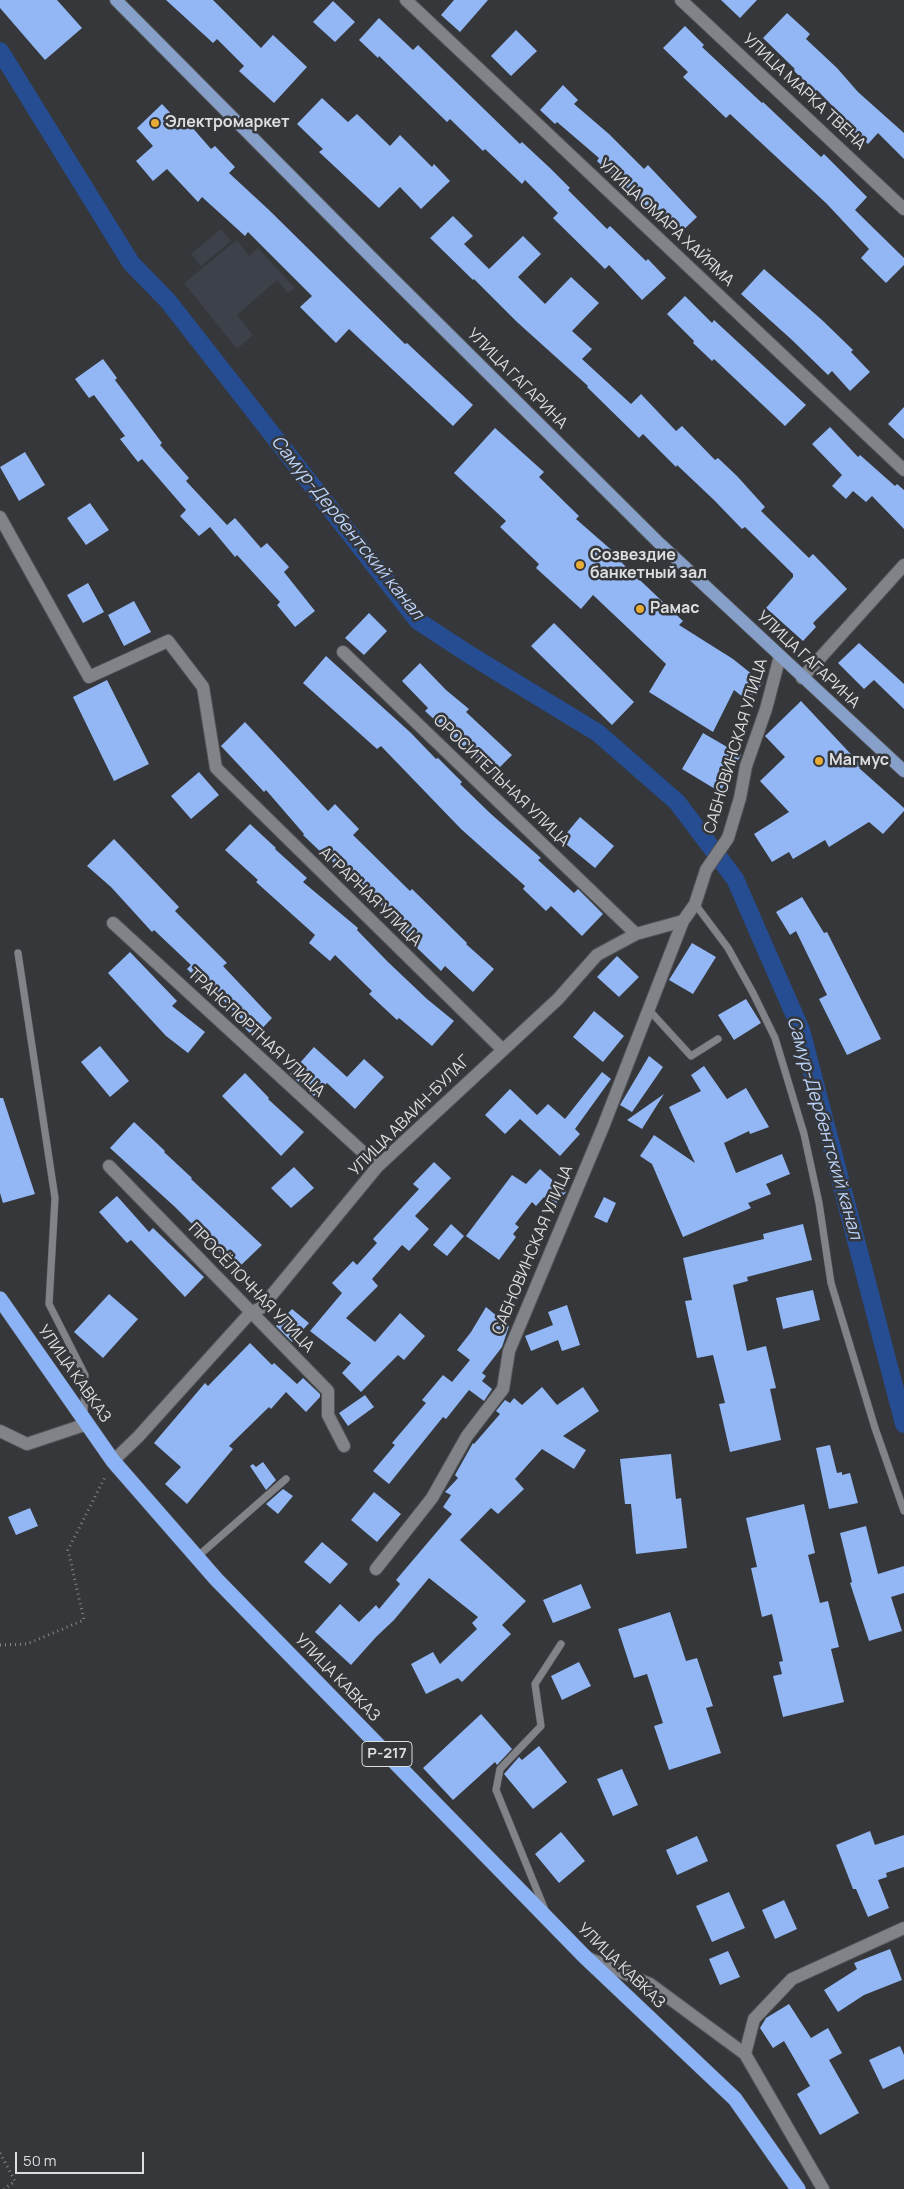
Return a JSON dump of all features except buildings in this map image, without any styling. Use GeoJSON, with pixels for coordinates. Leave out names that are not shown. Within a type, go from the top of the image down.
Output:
{"type":"FeatureCollection","features":[{"type":"Feature","properties":{"kind":"highway","name":"УЛИЦА КАВКАЗ"},"geometry":{"type":"LineString","coordinates":[[0,1299],[113,1461],[216,1579],[584,1956],[735,2099],[798,2189]]}},
{"type":"Feature","properties":{"kind":"main road","name":"УЛИЦА ГАГАРИНА"},"geometry":{"type":"LineString","coordinates":[[116,0],[658,542],[802,678],[904,770]]}},
{"type":"Feature","properties":{"kind":"street","name":"УЛИЦА ОМАРА ХАЙЯМА"},"geometry":{"type":"LineString","coordinates":[[406,0],[904,470]]}},
{"type":"Feature","properties":{"kind":"street","name":"УЛИЦА МАРКА ТВЕНА"},"geometry":{"type":"LineString","coordinates":[[681,0],[904,208]]}},
{"type":"Feature","properties":{"kind":"street","name":"АГРАРНАЯ УЛИЦА"},"geometry":{"type":"LineString","coordinates":[[0,517],[89,678],[168,641],[203,688],[216,768],[502,1049]]}},
{"type":"Feature","properties":{"kind":"street"},"geometry":{"type":"LineString","coordinates":[[802,678],[904,565]]}},
{"type":"Feature","properties":{"kind":"street","name":"ОРОСИТЕЛЬНАЯ УЛИЦА"},"geometry":{"type":"LineString","coordinates":[[344,652],[636,934]]}},
{"type":"Feature","properties":{"kind":"street","name":"САБНОВИНСКАЯ УЛИЦА"},"geometry":{"type":"LineString","coordinates":[[695,904],[706,870],[728,838],[740,798],[746,766],[766,709],[780,656]]}},
{"type":"Feature","properties":{"kind":"street"},"geometry":{"type":"LineString","coordinates":[[683,921],[695,904]]}},
{"type":"Feature","properties":{"kind":"street","name":"САБНОВИНСКАЯ УЛИЦА"},"geometry":{"type":"LineString","coordinates":[[376,1569],[432,1498],[467,1436],[503,1388],[509,1351],[649,1010],[683,921]]}},
{"type":"Feature","properties":{"kind":"street","name":"УЛИЦА АВАИН-БУЛАГ"},"geometry":{"type":"LineString","coordinates":[[113,1461],[138,1437],[251,1312],[261,1308],[378,1166],[558,998],[597,955],[636,934],[683,921]]}},
{"type":"Feature","properties":{"kind":"street","name":"ТРАНСПОРТНАЯ УЛИЦА"},"geometry":{"type":"LineString","coordinates":[[113,923],[378,1166]]}},
{"type":"Feature","properties":{"kind":"street","name":"ПРОСЁЛОЧНАЯ УЛИЦА"},"geometry":{"type":"LineString","coordinates":[[109,1166],[328,1391],[328,1415],[344,1446]]}},
{"type":"Feature","properties":{"kind":"street"},"geometry":{"type":"LineString","coordinates":[[0,1431],[27,1444],[86,1422]]}},
{"type":"Feature","properties":{"kind":"street"},"geometry":{"type":"LineString","coordinates":[[746,2054],[754,2019],[792,1979],[904,1928]]}},
{"type":"Feature","properties":{"kind":"street"},"geometry":{"type":"LineString","coordinates":[[584,1956],[650,1984],[746,2054],[823,2189]]}},
{"type":"Feature","properties":{"kind":"lane"},"geometry":{"type":"LineString","coordinates":[[695,904],[728,948],[753,992],[775,1038],[806,1143],[819,1203],[831,1283],[875,1428],[904,1510]]}},
{"type":"Feature","properties":{"kind":"lane"},"geometry":{"type":"LineString","coordinates":[[18,952],[55,1198],[49,1304],[85,1375],[86,1422]]}},
{"type":"Feature","properties":{"kind":"lane"},"geometry":{"type":"LineString","coordinates":[[649,1010],[690,1056],[718,1039]]}},
{"type":"Feature","properties":{"kind":"lane"},"geometry":{"type":"LineString","coordinates":[[197,1557],[286,1479]]}},
{"type":"Feature","properties":{"kind":"lane"},"geometry":{"type":"LineString","coordinates":[[549,1920],[496,1790],[500,1769],[540,1726],[535,1684],[561,1644]]}},
{"type":"Feature","properties":{"kind":"path"},"geometry":{"type":"LineString","coordinates":[[0,1644],[27,1644],[84,1620],[68,1550],[113,1461]]}},
{"type":"Feature","properties":{"kind":"path"},"geometry":{"type":"LineString","coordinates":[[0,2153],[15,2180],[4,2189]]}},
{"type":"Feature","properties":{"kind":"shaded area"},"geometry":{"type":"Polygon","coordinates":[[[221,229],[231,241],[201,266],[191,254],[221,229]]]}},
{"type":"Feature","properties":{"kind":"shaded area"},"geometry":{"type":"Polygon","coordinates":[[[237,240],[249,256],[258,248],[295,288],[288,293],[277,280],[237,315],[253,335],[237,349],[184,283],[237,240]]]}},
{"type":"Feature","properties":{"kind":"waterway","name":"Самур-Дербентский канал"},"geometry":{"type":"LineString","coordinates":[[0,51],[131,263],[168,301],[418,621],[598,733],[677,802],[735,879],[801,1030],[904,1424]]}},
{"type":"Feature","properties":{"kind":"place","name":"Электромаркет"},"geometry":{"type":"Point","coordinates":[155,123]}},
{"type":"Feature","properties":{"kind":"place","name":"Созвездие банкетный зал"},"geometry":{"type":"Point","coordinates":[580,565]}},
{"type":"Feature","properties":{"kind":"place","name":"Рамас"},"geometry":{"type":"Point","coordinates":[640,609]}},
{"type":"Feature","properties":{"kind":"place","name":"Магмус"},"geometry":{"type":"Point","coordinates":[819,761]}}]}
